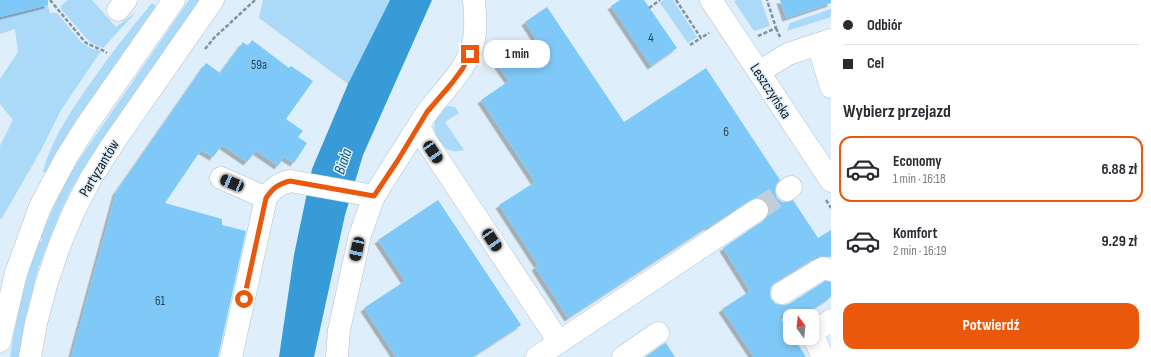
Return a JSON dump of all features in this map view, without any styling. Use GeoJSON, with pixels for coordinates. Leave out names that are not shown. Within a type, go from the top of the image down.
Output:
{"type":"FeatureCollection","features":[{"type":"Feature","properties":{"kind":"main road","name":"Partyzantów"},"geometry":{"type":"LineString","coordinates":[[30,357],[36,324],[47,282],[60,244],[74,211],[91,178],[114,142],[213,0]]}},
{"type":"Feature","properties":{"kind":"main road"},"geometry":{"type":"LineString","coordinates":[[337,357],[339,330],[360,235],[365,194],[419,125],[427,112],[463,68],[474,42],[474,0]]}},
{"type":"Feature","properties":{"kind":"main road","name":"Leszczyńska"},"geometry":{"type":"LineString","coordinates":[[711,0],[831,182]]}},
{"type":"Feature","properties":{"kind":"main road"},"geometry":{"type":"LineString","coordinates":[[0,341],[16,273],[40,207],[66,158],[167,2]]}},
{"type":"Feature","properties":{"kind":"main road"},"geometry":{"type":"LineString","coordinates":[[759,72],[788,54],[824,42],[831,87]]}},
{"type":"Feature","properties":{"kind":"main road"},"geometry":{"type":"LineString","coordinates":[[419,125],[425,140],[559,342]]}},
{"type":"Feature","properties":{"kind":"main road"},"geometry":{"type":"LineString","coordinates":[[221,178],[266,198]]}},
{"type":"Feature","properties":{"kind":"main road"},"geometry":{"type":"LineString","coordinates":[[231,357],[266,198],[272,189],[280,184],[290,181],[365,194]]}},
{"type":"Feature","properties":{"kind":"main road"},"geometry":{"type":"LineString","coordinates":[[537,357],[757,210]]}},
{"type":"Feature","properties":{"kind":"main road"},"geometry":{"type":"LineString","coordinates":[[782,293],[824,268],[831,270]]}},
{"type":"Feature","properties":{"kind":"main road"},"geometry":{"type":"LineString","coordinates":[[823,357],[814,338],[816,331],[831,320]]}},
{"type":"Feature","properties":{"kind":"main road"},"geometry":{"type":"LineString","coordinates":[[623,357],[658,333]]}},
{"type":"Feature","properties":{"kind":"path"},"geometry":{"type":"LineString","coordinates":[[50,0],[85,42],[91,46],[100,48],[107,53]]}},
{"type":"Feature","properties":{"kind":"path"},"geometry":{"type":"LineString","coordinates":[[205,50],[214,38],[255,0]]}},
{"type":"Feature","properties":{"kind":"path"},"geometry":{"type":"LineString","coordinates":[[649,8],[660,0]]}},
{"type":"Feature","properties":{"kind":"path"},"geometry":{"type":"LineString","coordinates":[[754,38],[776,28],[767,0]]}},
{"type":"Feature","properties":{"kind":"path"},"geometry":{"type":"LineString","coordinates":[[690,45],[701,38]]}},
{"type":"Feature","properties":{"kind":"shaded area"},"geometry":{"type":"Polygon","coordinates":[[[34,0],[46,0],[50,13],[57,13],[81,42],[92,49],[101,51],[61,110],[40,152],[2,218],[0,219],[0,146],[13,120],[0,104],[0,79],[18,52],[15,29],[0,34],[0,17],[36,8],[34,0]]]}},
{"type":"Feature","properties":{"kind":"shaded area"},"geometry":{"type":"Polygon","coordinates":[[[68,0],[92,0],[116,27],[136,12],[103,48],[89,41],[61,9],[61,6],[68,0]]]}},
{"type":"Feature","properties":{"kind":"shaded area"},"geometry":{"type":"Polygon","coordinates":[[[189,0],[200,0],[90,158],[71,190],[60,213],[38,269],[29,304],[19,357],[10,357],[18,313],[29,270],[39,241],[41,242],[42,239],[40,238],[62,188],[74,167],[189,0]]]}},
{"type":"Feature","properties":{"kind":"shaded area"},"geometry":{"type":"Polygon","coordinates":[[[263,0],[390,0],[348,84],[259,18],[263,0]]]}},
{"type":"Feature","properties":{"kind":"shaded area"},"geometry":{"type":"Polygon","coordinates":[[[664,0],[673,0],[697,37],[688,43],[660,3],[664,0]]]}},
{"type":"Feature","properties":{"kind":"shaded area"},"geometry":{"type":"Polygon","coordinates":[[[761,0],[770,26],[754,31],[734,1],[761,0]]]}},
{"type":"Feature","properties":{"kind":"shaded area"},"geometry":{"type":"Polygon","coordinates":[[[152,3],[155,5],[156,9],[46,173],[43,171],[47,158],[71,111],[108,59],[152,3]]]}},
{"type":"Feature","properties":{"kind":"shaded area"},"geometry":{"type":"Polygon","coordinates":[[[831,9],[831,17],[787,31],[790,23],[831,9]]]}},
{"type":"Feature","properties":{"kind":"shaded area"},"geometry":{"type":"Polygon","coordinates":[[[448,106],[455,107],[459,113],[445,122],[464,150],[450,150],[440,142],[437,137],[434,123],[436,116],[440,111],[448,106]]]}},
{"type":"Feature","properties":{"kind":"water","name":"Biała"},"geometry":{"type":"Polygon","coordinates":[[[390,0],[432,0],[363,155],[345,215],[314,357],[279,357],[294,255],[312,169],[348,84],[390,0]]]}},
{"type":"Feature","properties":{"kind":"building"},"geometry":{"type":"Polygon","coordinates":[[[0,0],[48,0],[48,5],[0,17],[0,0]]]}},
{"type":"Feature","properties":{"kind":"building"},"geometry":{"type":"Polygon","coordinates":[[[620,0],[644,0],[677,48],[651,66],[611,6],[620,0]]]}},
{"type":"Feature","properties":{"kind":"building"},"geometry":{"type":"Polygon","coordinates":[[[780,0],[831,0],[831,3],[786,18],[780,0]]]}},
{"type":"Feature","properties":{"kind":"building"},"geometry":{"type":"Polygon","coordinates":[[[547,7],[624,122],[706,68],[780,180],[776,185],[775,191],[777,198],[782,202],[793,200],[818,238],[831,230],[831,257],[816,257],[775,282],[771,287],[771,299],[776,304],[783,305],[789,304],[825,281],[831,282],[831,297],[812,309],[783,309],[783,316],[779,316],[783,322],[783,345],[798,345],[806,357],[754,357],[722,309],[750,291],[723,248],[768,216],[768,203],[763,199],[757,198],[750,200],[709,227],[708,226],[568,318],[535,267],[538,265],[499,205],[535,182],[481,100],[509,81],[498,65],[536,39],[525,22],[547,7]]]}},
{"type":"Feature","properties":{"kind":"building"},"geometry":{"type":"Polygon","coordinates":[[[252,40],[289,68],[291,66],[313,81],[286,119],[303,131],[298,137],[307,143],[294,163],[284,157],[278,166],[256,151],[247,162],[222,145],[213,157],[201,150],[165,203],[222,219],[222,225],[246,231],[218,357],[71,357],[116,192],[206,63],[220,73],[243,42],[248,46],[252,40]]]}},
{"type":"Feature","properties":{"kind":"building"},"geometry":{"type":"Polygon","coordinates":[[[438,200],[521,325],[472,357],[396,357],[364,308],[405,281],[378,240],[438,200]]]}},
{"type":"Feature","properties":{"kind":"building"},"geometry":{"type":"Polygon","coordinates":[[[665,343],[675,357],[645,357],[665,343]]]}},
{"type":"Feature","properties":{"kind":"tunnel"},"geometry":{"type":"LineString","coordinates":[[757,210],[787,190]]}},
{"type":"Feature","properties":{"kind":"route"},"geometry":{"type":"LineString","coordinates":[[244,299],[266,198],[272,189],[280,184],[290,181],[374,196],[427,112],[452,83],[463,68],[470,54]]}}]}
